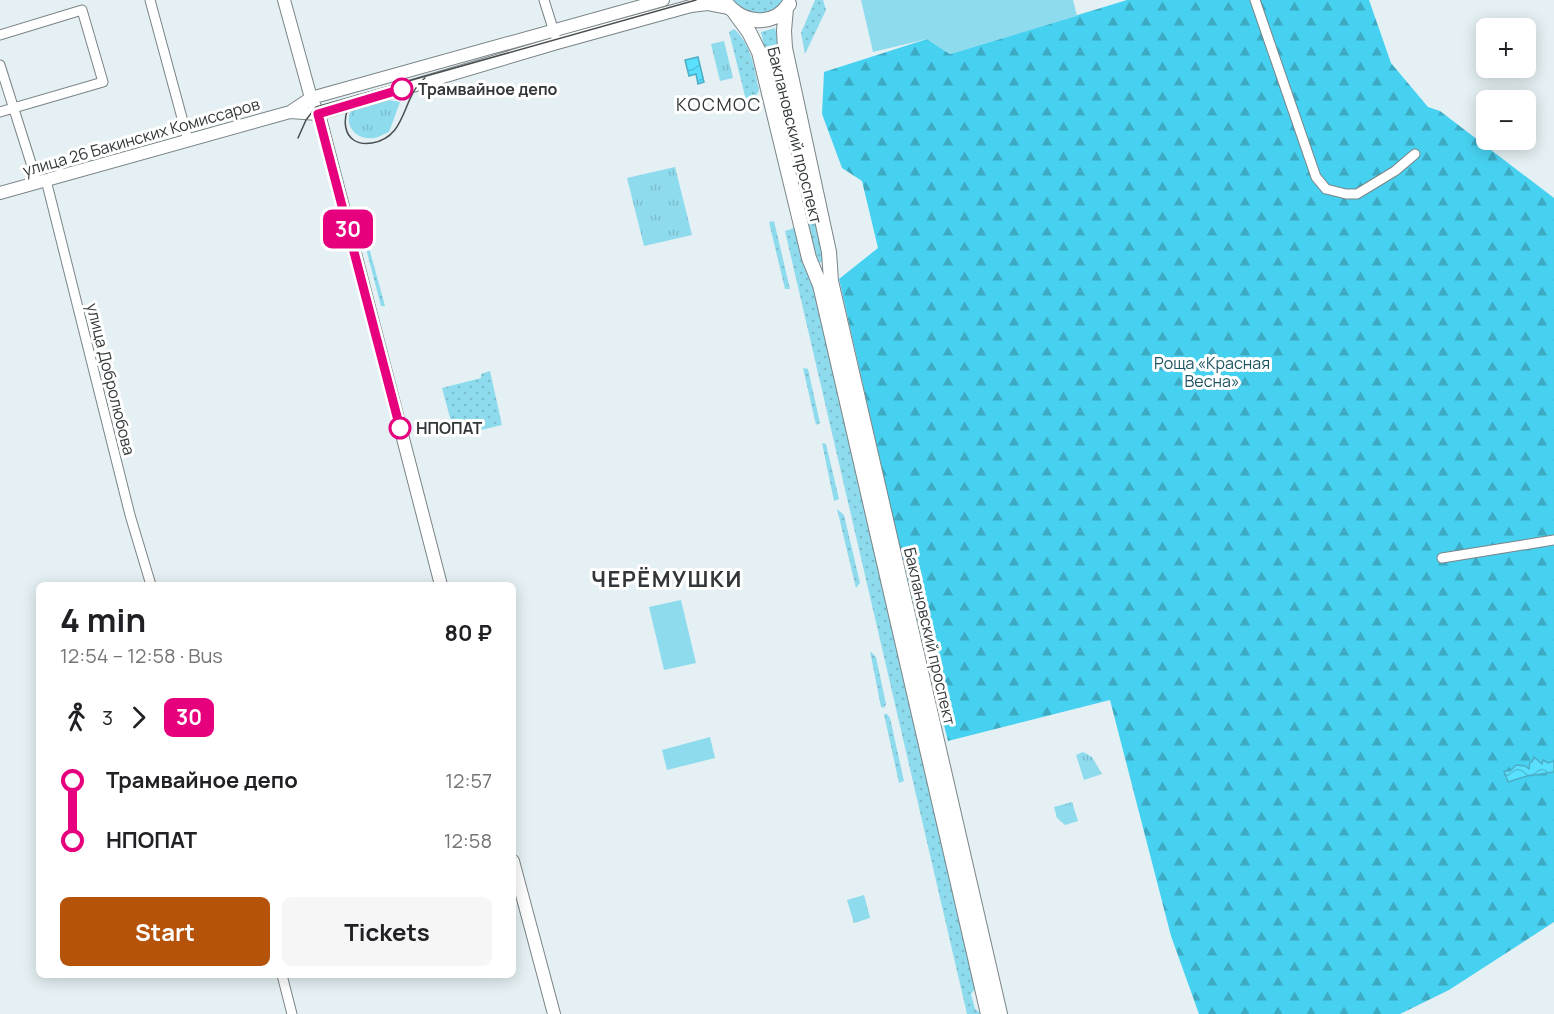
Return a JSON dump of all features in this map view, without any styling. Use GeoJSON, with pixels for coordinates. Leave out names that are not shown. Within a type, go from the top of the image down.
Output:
{"type":"FeatureCollection","features":[{"type":"Feature","properties":{"kind":"main road"},"geometry":{"type":"LineString","coordinates":[[284,0],[311,99],[318,114],[440,582]]}},
{"type":"Feature","properties":{"kind":"main road","name":"улица 26 Бакинских Комиссаров"},"geometry":{"type":"LineString","coordinates":[[291,112],[318,114],[663,0]]}},
{"type":"Feature","properties":{"kind":"main road","name":"улица 26 Бакинских Комиссаров"},"geometry":{"type":"LineString","coordinates":[[0,193],[291,112],[311,99],[555,37],[691,6],[708,4],[729,7]]}},
{"type":"Feature","properties":{"kind":"main road"},"geometry":{"type":"LineString","coordinates":[[729,7],[755,21],[769,19],[789,4]]}},
{"type":"Feature","properties":{"kind":"main road","name":"Баклановский проспект"},"geometry":{"type":"LineString","coordinates":[[789,4],[784,31],[785,48],[829,252],[831,281],[1000,1014]]}},
{"type":"Feature","properties":{"kind":"main road","name":"Баклановский проспект"},"geometry":{"type":"LineString","coordinates":[[729,7],[749,32],[759,52],[772,99],[807,249],[822,296],[988,1014]]}},
{"type":"Feature","properties":{"kind":"main road"},"geometry":{"type":"LineString","coordinates":[[516,872],[554,1014]]}},
{"type":"Feature","properties":{"kind":"street"},"geometry":{"type":"LineString","coordinates":[[150,0],[188,140]]}},
{"type":"Feature","properties":{"kind":"street"},"geometry":{"type":"LineString","coordinates":[[544,0],[555,37]]}},
{"type":"Feature","properties":{"kind":"street"},"geometry":{"type":"LineString","coordinates":[[1256,0],[1316,177],[1326,189],[1346,194],[1358,194],[1395,171],[1415,154]]}},
{"type":"Feature","properties":{"kind":"street"},"geometry":{"type":"LineString","coordinates":[[0,35],[82,10],[103,82],[0,112]]}},
{"type":"Feature","properties":{"kind":"street","name":"улица Добролюбова"},"geometry":{"type":"LineString","coordinates":[[0,65],[42,181],[130,515],[150,582]]}},
{"type":"Feature","properties":{"kind":"street"},"geometry":{"type":"LineString","coordinates":[[814,268],[830,264]]}},
{"type":"Feature","properties":{"kind":"street"},"geometry":{"type":"LineString","coordinates":[[1442,558],[1554,540]]}},
{"type":"Feature","properties":{"kind":"street"},"geometry":{"type":"LineString","coordinates":[[283,978],[292,1014]]}},
{"type":"Feature","properties":{"kind":"green space"},"geometry":{"type":"Polygon","coordinates":[[[728,0],[786,0],[774,12],[752,17],[728,0]]]}},
{"type":"Feature","properties":{"kind":"green space"},"geometry":{"type":"Polygon","coordinates":[[[815,0],[823,0],[826,10],[805,54],[801,33],[815,0]]]}},
{"type":"Feature","properties":{"kind":"green space"},"geometry":{"type":"Polygon","coordinates":[[[861,0],[1073,0],[1077,16],[950,54],[927,39],[873,52],[861,0]]]}},
{"type":"Feature","properties":{"kind":"green space","name":"Роща «Красная Весна»"},"geometry":{"type":"Polygon","coordinates":[[[1127,0],[1369,0],[1391,63],[1428,107],[1440,111],[1476,138],[1476,150],[1491,150],[1554,198],[1554,922],[1449,990],[1400,1014],[1199,1014],[1171,936],[1110,700],[948,741],[906,575],[839,279],[878,248],[862,181],[842,168],[822,114],[824,72],[927,39],[950,54],[1127,0]]]}},
{"type":"Feature","properties":{"kind":"green space"},"geometry":{"type":"Polygon","coordinates":[[[775,28],[826,257],[819,263],[816,262],[800,204],[761,32],[775,28]]]}},
{"type":"Feature","properties":{"kind":"green space"},"geometry":{"type":"Polygon","coordinates":[[[734,29],[749,50],[759,90],[755,98],[746,100],[729,32],[734,29]]]}},
{"type":"Feature","properties":{"kind":"green space"},"geometry":{"type":"Polygon","coordinates":[[[724,41],[733,78],[720,81],[711,44],[724,41]]]}},
{"type":"Feature","properties":{"kind":"green space"},"geometry":{"type":"Polygon","coordinates":[[[382,99],[400,102],[389,132],[375,138],[368,138],[353,131],[349,121],[352,109],[382,99]]]}},
{"type":"Feature","properties":{"kind":"green space"},"geometry":{"type":"Polygon","coordinates":[[[675,167],[692,235],[644,246],[627,178],[675,167]]]}},
{"type":"Feature","properties":{"kind":"green space"},"geometry":{"type":"Polygon","coordinates":[[[774,221],[790,289],[785,289],[769,222],[774,221]]]}},
{"type":"Feature","properties":{"kind":"green space"},"geometry":{"type":"Polygon","coordinates":[[[797,227],[814,283],[976,988],[971,994],[975,1009],[982,1014],[967,1014],[785,231],[797,227]]]}},
{"type":"Feature","properties":{"kind":"green space"},"geometry":{"type":"Polygon","coordinates":[[[362,233],[365,233],[385,306],[381,306],[362,233]]]}},
{"type":"Feature","properties":{"kind":"green space"},"geometry":{"type":"Polygon","coordinates":[[[803,368],[808,369],[820,423],[816,425],[803,368]]]}},
{"type":"Feature","properties":{"kind":"green space"},"geometry":{"type":"Polygon","coordinates":[[[490,371],[502,425],[455,436],[442,388],[481,378],[481,374],[490,371]]]}},
{"type":"Feature","properties":{"kind":"green space"},"geometry":{"type":"Polygon","coordinates":[[[822,443],[826,444],[839,499],[834,501],[822,443]]]}},
{"type":"Feature","properties":{"kind":"green space"},"geometry":{"type":"Polygon","coordinates":[[[837,509],[844,515],[860,583],[856,588],[837,509]]]}},
{"type":"Feature","properties":{"kind":"green space"},"geometry":{"type":"Polygon","coordinates":[[[681,600],[696,663],[664,670],[649,607],[681,600]]]}},
{"type":"Feature","properties":{"kind":"green space"},"geometry":{"type":"Polygon","coordinates":[[[870,651],[876,657],[886,704],[884,708],[881,707],[870,651]]]}},
{"type":"Feature","properties":{"kind":"green space"},"geometry":{"type":"Polygon","coordinates":[[[884,714],[890,718],[904,781],[899,783],[884,714]]]}},
{"type":"Feature","properties":{"kind":"green space"},"geometry":{"type":"Polygon","coordinates":[[[710,737],[715,758],[667,770],[662,750],[710,737]]]}},
{"type":"Feature","properties":{"kind":"green space"},"geometry":{"type":"Polygon","coordinates":[[[1083,752],[1092,757],[1102,774],[1084,780],[1076,755],[1083,752]]]}},
{"type":"Feature","properties":{"kind":"green space"},"geometry":{"type":"Polygon","coordinates":[[[1072,802],[1078,821],[1065,825],[1057,818],[1054,807],[1072,802]]]}},
{"type":"Feature","properties":{"kind":"green space"},"geometry":{"type":"Polygon","coordinates":[[[864,895],[870,918],[854,923],[847,900],[864,895]]]}},
{"type":"Feature","properties":{"kind":"water"},"geometry":{"type":"Polygon","coordinates":[[[698,57],[704,82],[698,84],[696,74],[689,76],[685,60],[698,57]]]}},
{"type":"Feature","properties":{"kind":"water"},"geometry":{"type":"Polygon","coordinates":[[[1534,757],[1542,764],[1543,760],[1548,763],[1554,761],[1554,772],[1527,776],[1508,782],[1504,771],[1510,771],[1516,765],[1529,769],[1534,757]]]}},
{"type":"Feature","properties":{"kind":"tram line"},"geometry":{"type":"LineString","coordinates":[[298,138],[306,120],[316,107],[696,0]]}},
{"type":"Feature","properties":{"kind":"tram line"},"geometry":{"type":"LineString","coordinates":[[357,95],[347,110],[345,119],[348,134],[361,143],[372,143],[392,133],[417,86],[425,78]]}},
{"type":"Feature","properties":{"kind":"bus line","name":"30"},"geometry":{"type":"LineString","coordinates":[[400,428],[318,114],[402,89]]}},
{"type":"Feature","properties":{"kind":"place","name":"Трамвайное депо"},"geometry":{"type":"Point","coordinates":[402,89]}},
{"type":"Feature","properties":{"kind":"place","name":"НПОПАТ"},"geometry":{"type":"Point","coordinates":[400,428]}},
{"type":"Feature","properties":{"kind":"district","name":"КОСМОС"},"geometry":{"type":"Point","coordinates":[719,104]}},
{"type":"Feature","properties":{"kind":"district","name":"ЧЕРЁМУШКИ"},"geometry":{"type":"Point","coordinates":[667,579]}}]}
